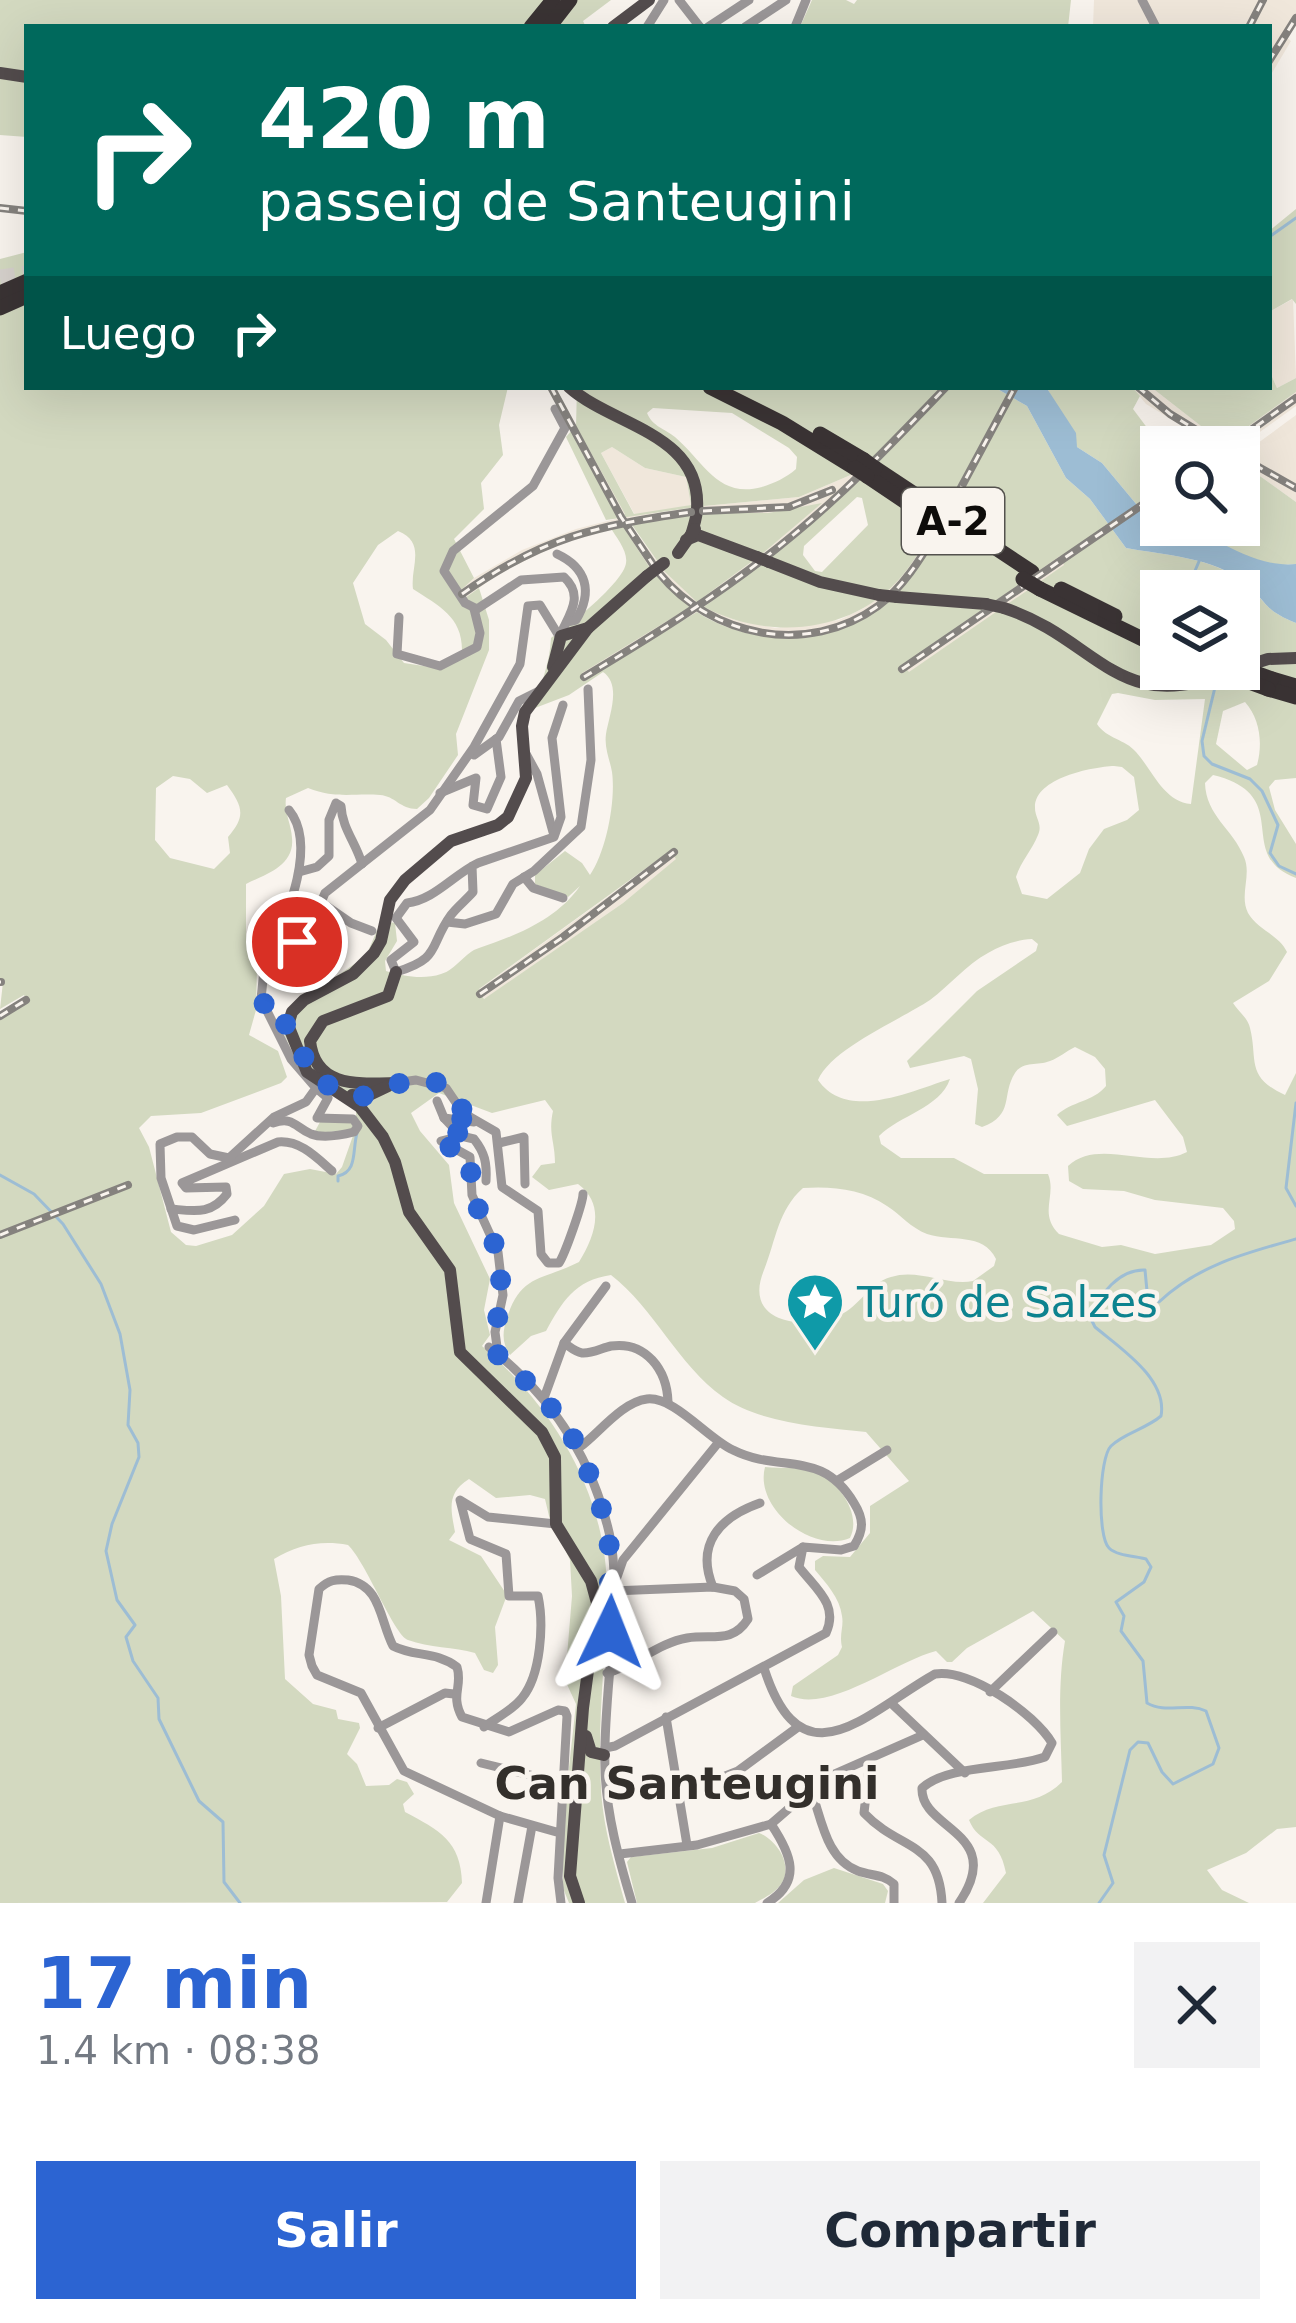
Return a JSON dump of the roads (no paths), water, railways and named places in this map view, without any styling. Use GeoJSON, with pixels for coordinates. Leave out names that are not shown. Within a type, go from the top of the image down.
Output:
{"type":"FeatureCollection","features":[{"type":"Feature","properties":{"kind":"highway"},"geometry":{"type":"LineString","coordinates":[[540,24],[570,0]]}},
{"type":"Feature","properties":{"kind":"highway","name":"A-2"},"geometry":{"type":"LineString","coordinates":[[716,390],[865,468]]}},
{"type":"Feature","properties":{"kind":"highway","name":"A-2"},"geometry":{"type":"LineString","coordinates":[[739,390],[1027,576],[1140,637]]}},
{"type":"Feature","properties":{"kind":"highway","name":"A-2"},"geometry":{"type":"LineString","coordinates":[[1044,585],[1140,628]]}},
{"type":"Feature","properties":{"kind":"highway"},"geometry":{"type":"LineString","coordinates":[[1260,679],[1296,698]]}},
{"type":"Feature","properties":{"kind":"highway"},"geometry":{"type":"LineString","coordinates":[[1260,681],[1296,686]]}},
{"type":"Feature","properties":{"kind":"main road"},"geometry":{"type":"LineString","coordinates":[[619,24],[653,6]]}},
{"type":"Feature","properties":{"kind":"main road"},"geometry":{"type":"LineString","coordinates":[[285,1021],[353,974],[374,953],[390,900],[405,880],[451,841],[508,817],[526,778],[524,718],[566,637],[588,628],[692,540],[701,501],[692,468],[676,451],[574,390]]}},
{"type":"Feature","properties":{"kind":"main road"},"geometry":{"type":"LineString","coordinates":[[676,451],[695,495],[692,540]]}},
{"type":"Feature","properties":{"kind":"main road"},"geometry":{"type":"LineString","coordinates":[[692,540],[722,544],[820,582],[879,595],[1004,608],[1041,622],[1116,674],[1140,682]]}},
{"type":"Feature","properties":{"kind":"main road"},"geometry":{"type":"LineString","coordinates":[[1260,661],[1296,658]]}},
{"type":"Feature","properties":{"kind":"main road"},"geometry":{"type":"LineString","coordinates":[[396,971],[388,996],[322,1022],[310,1041],[317,1064],[330,1077],[353,1085],[368,1101],[412,1216],[448,1264],[460,1352],[551,1443],[556,1524],[591,1581],[597,1610],[576,1758],[570,1876],[579,1903]]}},
{"type":"Feature","properties":{"kind":"main road"},"geometry":{"type":"LineString","coordinates":[[285,1021],[318,1084]]}},
{"type":"Feature","properties":{"kind":"main road"},"geometry":{"type":"LineString","coordinates":[[285,1021],[299,1060],[318,1084],[368,1101]]}},
{"type":"Feature","properties":{"kind":"main road"},"geometry":{"type":"LineString","coordinates":[[368,1101],[394,1083]]}},
{"type":"Feature","properties":{"kind":"main road"},"geometry":{"type":"LineString","coordinates":[[576,1758],[590,1751],[604,1754]]}},
{"type":"Feature","properties":{"kind":"main road"},"geometry":{"type":"LineString","coordinates":[[576,1758],[590,1761],[604,1754]]}},
{"type":"Feature","properties":{"kind":"street"},"geometry":{"type":"LineString","coordinates":[[653,6],[666,0]]}},
{"type":"Feature","properties":{"kind":"street"},"geometry":{"type":"LineString","coordinates":[[679,0],[701,24]]}},
{"type":"Feature","properties":{"kind":"street"},"geometry":{"type":"LineString","coordinates":[[709,24],[749,0]]}},
{"type":"Feature","properties":{"kind":"street"},"geometry":{"type":"LineString","coordinates":[[750,24],[786,0]]}},
{"type":"Feature","properties":{"kind":"street"},"geometry":{"type":"LineString","coordinates":[[399,617],[398,654],[440,666],[477,647],[480,633],[474,609],[448,582],[446,562],[536,481],[565,428],[555,409]]}},
{"type":"Feature","properties":{"kind":"street"},"geometry":{"type":"LineString","coordinates":[[557,554],[582,573],[587,591],[566,637]]}},
{"type":"Feature","properties":{"kind":"street"},"geometry":{"type":"LineString","coordinates":[[474,609],[487,607],[521,580],[560,576],[572,585],[575,595],[566,637]]}},
{"type":"Feature","properties":{"kind":"street"},"geometry":{"type":"LineString","coordinates":[[265,970],[311,926],[325,893],[424,817],[464,762],[520,664],[528,606],[541,605],[566,637]]}},
{"type":"Feature","properties":{"kind":"street"},"geometry":{"type":"LineString","coordinates":[[447,922],[466,924],[496,914],[513,884],[582,823],[591,753],[588,689]]}},
{"type":"Feature","properties":{"kind":"street"},"geometry":{"type":"LineString","coordinates":[[464,762],[496,739],[514,707],[539,691]]}},
{"type":"Feature","properties":{"kind":"street"},"geometry":{"type":"LineString","coordinates":[[557,842],[561,817],[552,738],[563,705]]}},
{"type":"Feature","properties":{"kind":"street"},"geometry":{"type":"LineString","coordinates":[[440,793],[476,778],[472,803],[487,808],[501,774],[496,739]]}},
{"type":"Feature","properties":{"kind":"street"},"geometry":{"type":"LineString","coordinates":[[524,750],[557,842]]}},
{"type":"Feature","properties":{"kind":"street"},"geometry":{"type":"LineString","coordinates":[[299,872],[317,867],[328,856],[329,820],[335,802],[341,806],[343,824],[362,864]]}},
{"type":"Feature","properties":{"kind":"street"},"geometry":{"type":"LineString","coordinates":[[285,1021],[260,992],[299,872],[297,824],[289,809]]}},
{"type":"Feature","properties":{"kind":"street"},"geometry":{"type":"LineString","coordinates":[[472,866],[473,892],[447,922],[430,954],[416,966],[396,971],[390,962],[414,942],[396,914],[410,902],[439,892],[472,866],[557,842]]}},
{"type":"Feature","properties":{"kind":"street"},"geometry":{"type":"LineString","coordinates":[[524,877],[533,888],[563,898]]}},
{"type":"Feature","properties":{"kind":"street"},"geometry":{"type":"LineString","coordinates":[[322,903],[372,931]]}},
{"type":"Feature","properties":{"kind":"street"},"geometry":{"type":"LineString","coordinates":[[394,1083],[416,1080],[446,1088],[463,1113],[494,1129],[502,1187],[538,1211],[540,1250],[548,1263],[559,1263],[564,1257],[584,1194]]}},
{"type":"Feature","properties":{"kind":"street"},"geometry":{"type":"LineString","coordinates":[[229,1161],[258,1131],[274,1117],[306,1102],[318,1084],[328,1098],[317,1118],[353,1119],[358,1126],[354,1132],[312,1135],[298,1123],[283,1119],[258,1131]]}},
{"type":"Feature","properties":{"kind":"street"},"geometry":{"type":"LineString","coordinates":[[437,1101],[444,1118],[461,1136]]}},
{"type":"Feature","properties":{"kind":"street"},"geometry":{"type":"LineString","coordinates":[[444,1118],[479,1120]]}},
{"type":"Feature","properties":{"kind":"street"},"geometry":{"type":"LineString","coordinates":[[486,1181],[487,1162],[474,1139],[461,1136],[440,1142],[470,1157],[476,1207],[497,1244],[502,1295],[494,1351],[544,1398],[580,1448],[609,1530],[612,1591],[604,1754],[632,1903]]}},
{"type":"Feature","properties":{"kind":"street"},"geometry":{"type":"LineString","coordinates":[[229,1161],[211,1154],[192,1137],[163,1141],[159,1170],[176,1226],[194,1230],[235,1220]]}},
{"type":"Feature","properties":{"kind":"street"},"geometry":{"type":"LineString","coordinates":[[499,1143],[524,1138],[525,1184]]}},
{"type":"Feature","properties":{"kind":"street"},"geometry":{"type":"LineString","coordinates":[[171,1209],[204,1211],[218,1205],[227,1194],[226,1187],[186,1188],[182,1183],[284,1140],[305,1149],[332,1171]]}},
{"type":"Feature","properties":{"kind":"street"},"geometry":{"type":"LineString","coordinates":[[544,1398],[565,1343],[606,1286]]}},
{"type":"Feature","properties":{"kind":"street"},"geometry":{"type":"LineString","coordinates":[[565,1343],[577,1353],[620,1346],[652,1358],[663,1372],[668,1402]]}},
{"type":"Feature","properties":{"kind":"street"},"geometry":{"type":"LineString","coordinates":[[580,1448],[633,1403],[649,1399],[668,1402],[718,1443],[761,1462],[807,1464],[838,1480],[862,1518],[861,1536],[854,1546],[841,1550],[802,1547],[757,1575]]}},
{"type":"Feature","properties":{"kind":"street"},"geometry":{"type":"LineString","coordinates":[[612,1591],[623,1560],[718,1443]]}},
{"type":"Feature","properties":{"kind":"street"},"geometry":{"type":"LineString","coordinates":[[838,1480],[887,1450]]}},
{"type":"Feature","properties":{"kind":"street"},"geometry":{"type":"LineString","coordinates":[[484,1727],[512,1708],[529,1688],[541,1608],[538,1596],[509,1596],[506,1554],[470,1539],[460,1500],[488,1517],[556,1524]]}},
{"type":"Feature","properties":{"kind":"street"},"geometry":{"type":"LineString","coordinates":[[713,1587],[706,1556],[717,1527],[760,1503]]}},
{"type":"Feature","properties":{"kind":"street"},"geometry":{"type":"LineString","coordinates":[[604,1754],[826,1634],[832,1620],[822,1593],[799,1567],[802,1547]]}},
{"type":"Feature","properties":{"kind":"street"},"geometry":{"type":"LineString","coordinates":[[560,1833],[500,1816],[411,1776],[378,1728],[362,1694],[317,1675],[309,1654],[316,1598],[328,1581],[340,1579],[370,1589],[393,1646],[434,1654],[457,1666],[460,1676],[454,1694],[462,1717],[484,1727],[515,1732],[562,1709],[576,1758],[563,1783],[557,1886],[561,1903]]}},
{"type":"Feature","properties":{"kind":"street"},"geometry":{"type":"LineString","coordinates":[[608,1673],[622,1670],[666,1643],[730,1637],[740,1633],[748,1619],[744,1599],[713,1587],[612,1591]]}},
{"type":"Feature","properties":{"kind":"street"},"geometry":{"type":"LineString","coordinates":[[990,1692],[1053,1632]]}},
{"type":"Feature","properties":{"kind":"street"},"geometry":{"type":"LineString","coordinates":[[764,1668],[778,1706],[798,1726],[822,1734],[845,1729],[935,1675],[948,1672],[973,1679],[1043,1728],[1052,1743],[1045,1757],[946,1774],[922,1788],[922,1799],[959,1834],[973,1859],[970,1887],[959,1903]]}},
{"type":"Feature","properties":{"kind":"street"},"geometry":{"type":"LineString","coordinates":[[378,1728],[445,1693],[454,1694]]}},
{"type":"Feature","properties":{"kind":"street"},"geometry":{"type":"LineString","coordinates":[[891,1703],[965,1773]]}},
{"type":"Feature","properties":{"kind":"street"},"geometry":{"type":"LineString","coordinates":[[667,1717],[687,1845]]}},
{"type":"Feature","properties":{"kind":"street"},"geometry":{"type":"LineString","coordinates":[[677,1796],[738,1771],[798,1726]]}},
{"type":"Feature","properties":{"kind":"street"},"geometry":{"type":"LineString","coordinates":[[620,1854],[687,1845],[771,1824],[846,1767],[923,1735]]}},
{"type":"Feature","properties":{"kind":"street"},"geometry":{"type":"LineString","coordinates":[[870,1759],[864,1813],[878,1827],[932,1859],[942,1903]]}},
{"type":"Feature","properties":{"kind":"street"},"geometry":{"type":"LineString","coordinates":[[481,1762],[563,1783]]}},
{"type":"Feature","properties":{"kind":"street"},"geometry":{"type":"LineString","coordinates":[[811,1790],[833,1853],[853,1869],[888,1878],[894,1884],[894,1903]]}},
{"type":"Feature","properties":{"kind":"street"},"geometry":{"type":"LineString","coordinates":[[486,1903],[500,1816]]}},
{"type":"Feature","properties":{"kind":"street"},"geometry":{"type":"LineString","coordinates":[[767,1903],[790,1883],[793,1872],[771,1824]]}},
{"type":"Feature","properties":{"kind":"street"},"geometry":{"type":"LineString","coordinates":[[518,1903],[532,1826]]}},
{"type":"Feature","properties":{"kind":"water"},"geometry":{"type":"Polygon","coordinates":[[[999,390],[1048,390],[1076,433],[1077,447],[1102,463],[1140,509],[1140,546],[1226,546],[1260,560],[1296,564],[1296,623],[1260,598],[1260,570],[1224,570],[1188,558],[1126,548],[1090,499],[1066,478],[1027,406],[999,390]]]}},
{"type":"Feature","properties":{"kind":"waterway"},"geometry":{"type":"LineString","coordinates":[[1272,235],[1296,218]]}},
{"type":"Feature","properties":{"kind":"waterway"},"geometry":{"type":"LineString","coordinates":[[1195,570],[1200,559]]}},
{"type":"Feature","properties":{"kind":"waterway"},"geometry":{"type":"LineString","coordinates":[[1214,690],[1202,741],[1204,756],[1250,779],[1262,791],[1278,825],[1270,853],[1279,866],[1296,874]]}},
{"type":"Feature","properties":{"kind":"waterway"},"geometry":{"type":"LineString","coordinates":[[1296,1103],[1286,1188],[1296,1206]]}},
{"type":"Feature","properties":{"kind":"waterway"},"geometry":{"type":"LineString","coordinates":[[338,1181],[351,1165],[357,1133]]}},
{"type":"Feature","properties":{"kind":"waterway"},"geometry":{"type":"LineString","coordinates":[[0,1175],[34,1194],[63,1224],[101,1284],[120,1334],[130,1390],[128,1425],[138,1443],[139,1457],[106,1551],[117,1600],[135,1625],[126,1637],[133,1661],[158,1698],[159,1719],[199,1801],[223,1822],[224,1882],[240,1903]]}},
{"type":"Feature","properties":{"kind":"waterway"},"geometry":{"type":"LineString","coordinates":[[1099,1903],[1113,1883],[1104,1855],[1130,1750],[1138,1742],[1148,1743],[1173,1784],[1213,1764],[1219,1748],[1206,1711],[1147,1703],[1143,1661],[1121,1631],[1124,1616],[1116,1602],[1144,1582],[1151,1567],[1146,1559],[1112,1551],[1105,1541],[1101,1514],[1104,1465],[1111,1446],[1161,1416],[1161,1402],[1150,1377],[1090,1317],[1105,1292],[1127,1274],[1145,1270],[1147,1291],[1159,1302],[1206,1269],[1296,1239]]}},
{"type":"Feature","properties":{"kind":"tunnel"},"geometry":{"type":"LineString","coordinates":[[0,277],[24,273]]}},
{"type":"Feature","properties":{"kind":"railway"},"geometry":{"type":"LineString","coordinates":[[1251,24],[1263,0]]}},
{"type":"Feature","properties":{"kind":"railway"},"geometry":{"type":"LineString","coordinates":[[1272,56],[1296,18]]}},
{"type":"Feature","properties":{"kind":"railway"},"geometry":{"type":"LineString","coordinates":[[0,208],[24,211]]}},
{"type":"Feature","properties":{"kind":"railway"},"geometry":{"type":"LineString","coordinates":[[553,390],[621,517],[654,566]]}},
{"type":"Feature","properties":{"kind":"railway"},"geometry":{"type":"LineString","coordinates":[[584,677],[691,611],[767,556],[852,483],[943,390]]}},
{"type":"Feature","properties":{"kind":"railway"},"geometry":{"type":"LineString","coordinates":[[949,510],[1013,390]]}},
{"type":"Feature","properties":{"kind":"railway"},"geometry":{"type":"LineString","coordinates":[[1142,390],[1190,426]]}},
{"type":"Feature","properties":{"kind":"railway"},"geometry":{"type":"LineString","coordinates":[[1257,426],[1296,398]]}},
{"type":"Feature","properties":{"kind":"railway"},"geometry":{"type":"LineString","coordinates":[[1260,468],[1296,488]]}},
{"type":"Feature","properties":{"kind":"railway"},"geometry":{"type":"LineString","coordinates":[[703,511],[789,507],[832,490]]}},
{"type":"Feature","properties":{"kind":"railway"},"geometry":{"type":"LineString","coordinates":[[902,669],[1140,506]]}},
{"type":"Feature","properties":{"kind":"railway"},"geometry":{"type":"LineString","coordinates":[[462,594],[519,559],[571,537],[691,512]]}},
{"type":"Feature","properties":{"kind":"railway"},"geometry":{"type":"LineString","coordinates":[[659,573],[680,595],[733,625],[762,633],[822,631],[851,622],[887,599],[936,533]]}},
{"type":"Feature","properties":{"kind":"railway"},"geometry":{"type":"LineString","coordinates":[[480,994],[674,852]]}},
{"type":"Feature","properties":{"kind":"railway"},"geometry":{"type":"LineString","coordinates":[[0,1016],[26,1000]]}},
{"type":"Feature","properties":{"kind":"railway"},"geometry":{"type":"LineString","coordinates":[[0,1235],[128,1185]]}},
{"type":"Feature","properties":{"kind":"place","name":"Turó de Salzes"},"geometry":{"type":"Point","coordinates":[815,1353]}},
{"type":"Feature","properties":{"kind":"district","name":"Can Santeugini"},"geometry":{"type":"Point","coordinates":[687,1783]}}]}
